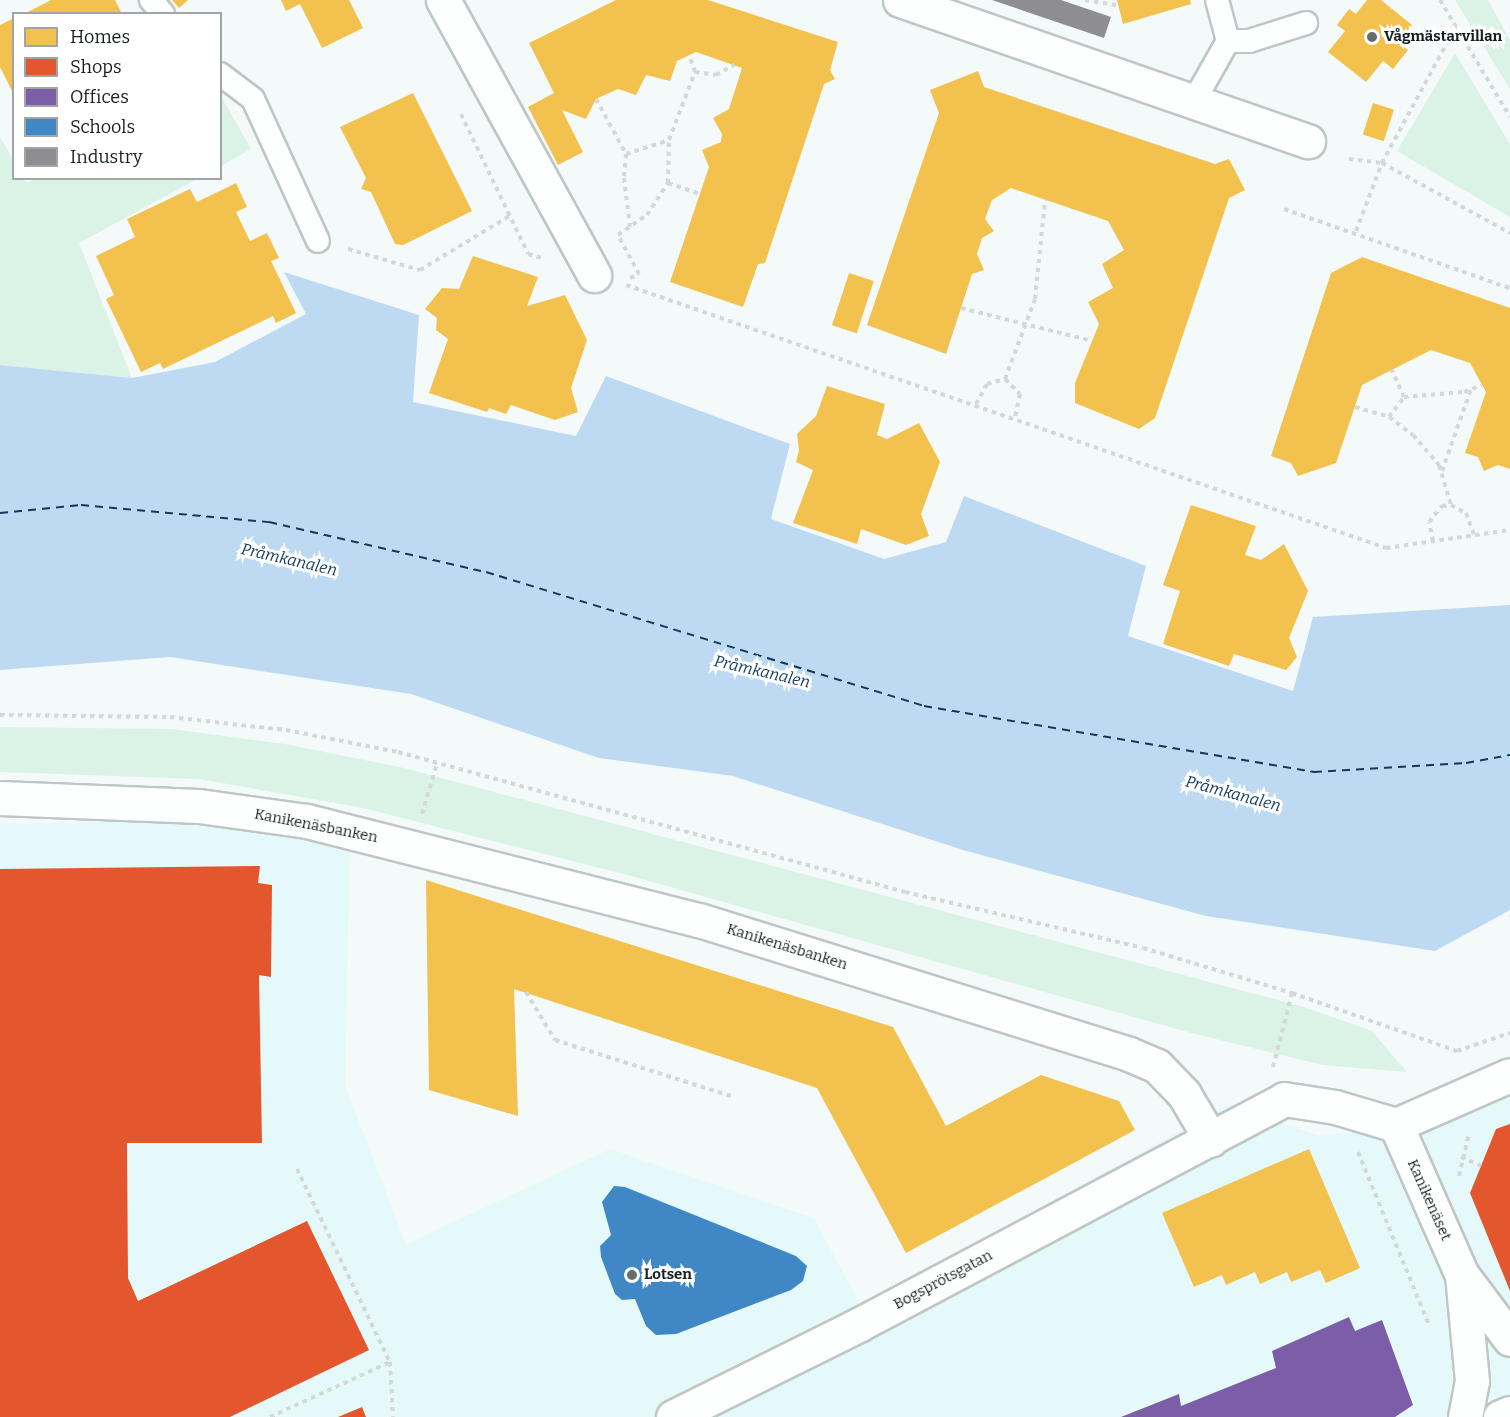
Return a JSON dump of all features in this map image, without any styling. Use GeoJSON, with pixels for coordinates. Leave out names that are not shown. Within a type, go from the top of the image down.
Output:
{"type":"FeatureCollection","features":[{"type":"Feature","properties":{"kind":"street"},"geometry":{"type":"LineString","coordinates":[[900,0],[1308,141]]}},
{"type":"Feature","properties":{"kind":"street"},"geometry":{"type":"LineString","coordinates":[[452,3],[609,271]]}},
{"type":"Feature","properties":{"kind":"street","name":"Kanikenäsbanken"},"geometry":{"type":"LineString","coordinates":[[0,798],[200,806],[307,822],[699,920],[1129,1054],[1157,1066],[1184,1094],[1211,1140]]}},
{"type":"Feature","properties":{"kind":"street"},"geometry":{"type":"LineString","coordinates":[[1211,1140],[1284,1099],[1335,1107],[1396,1125],[1472,1089],[1510,1075]]}},
{"type":"Feature","properties":{"kind":"street","name":"Kanikenäset"},"geometry":{"type":"LineString","coordinates":[[1396,1125],[1462,1275],[1510,1339]]}},
{"type":"Feature","properties":{"kind":"street","name":"Bogsprötsgatan"},"geometry":{"type":"LineString","coordinates":[[674,1417],[858,1325],[1211,1140]]}},
{"type":"Feature","properties":{"kind":"street","name":"Kanikenäset"},"geometry":{"type":"LineString","coordinates":[[1462,1275],[1472,1381],[1465,1417]]}},
{"type":"Feature","properties":{"kind":"street"},"geometry":{"type":"LineString","coordinates":[[1500,1417],[1510,1413]]}},
{"type":"Feature","properties":{"kind":"lane"},"geometry":{"type":"LineString","coordinates":[[151,0],[161,12]]}},
{"type":"Feature","properties":{"kind":"lane"},"geometry":{"type":"LineString","coordinates":[[1194,101],[1228,41],[1217,0]]}},
{"type":"Feature","properties":{"kind":"lane"},"geometry":{"type":"LineString","coordinates":[[1228,41],[1249,41],[1306,22]]}},
{"type":"Feature","properties":{"kind":"lane"},"geometry":{"type":"LineString","coordinates":[[222,76],[253,99],[318,241]]}},
{"type":"Feature","properties":{"kind":"path"},"geometry":{"type":"LineString","coordinates":[[1085,0],[1118,5]]}},
{"type":"Feature","properties":{"kind":"path"},"geometry":{"type":"LineString","coordinates":[[1440,0],[1510,117]]}},
{"type":"Feature","properties":{"kind":"path"},"geometry":{"type":"LineString","coordinates":[[1356,232],[1382,164],[1456,26]]}},
{"type":"Feature","properties":{"kind":"path"},"geometry":{"type":"LineString","coordinates":[[609,271],[629,278],[639,274],[618,235],[647,215],[668,183],[669,140],[695,72],[689,55]]}},
{"type":"Feature","properties":{"kind":"path"},"geometry":{"type":"LineString","coordinates":[[695,72],[716,75],[734,65]]}},
{"type":"Feature","properties":{"kind":"path"},"geometry":{"type":"LineString","coordinates":[[596,99],[626,154],[624,178],[630,227]]}},
{"type":"Feature","properties":{"kind":"path"},"geometry":{"type":"LineString","coordinates":[[626,154],[669,140]]}},
{"type":"Feature","properties":{"kind":"path"},"geometry":{"type":"LineString","coordinates":[[1350,159],[1382,164],[1510,233]]}},
{"type":"Feature","properties":{"kind":"path"},"geometry":{"type":"LineString","coordinates":[[668,183],[700,194]]}},
{"type":"Feature","properties":{"kind":"path"},"geometry":{"type":"LineString","coordinates":[[976,404],[987,384],[1005,378],[1028,322],[1035,299],[1046,200]]}},
{"type":"Feature","properties":{"kind":"path"},"geometry":{"type":"LineString","coordinates":[[1284,209],[1356,232],[1510,288]]}},
{"type":"Feature","properties":{"kind":"path"},"geometry":{"type":"LineString","coordinates":[[318,241],[420,270],[511,215]]}},
{"type":"Feature","properties":{"kind":"path"},"geometry":{"type":"LineString","coordinates":[[609,271],[976,404],[1386,548],[1510,530]]}},
{"type":"Feature","properties":{"kind":"path"},"geometry":{"type":"LineString","coordinates":[[961,308],[1028,322],[1092,341]]}},
{"type":"Feature","properties":{"kind":"path"},"geometry":{"type":"LineString","coordinates":[[1392,369],[1404,397]]}},
{"type":"Feature","properties":{"kind":"path"},"geometry":{"type":"LineString","coordinates":[[1005,378],[1020,394],[1015,417]]}},
{"type":"Feature","properties":{"kind":"path"},"geometry":{"type":"LineString","coordinates":[[1389,417],[1404,397],[1471,389],[1482,385]]}},
{"type":"Feature","properties":{"kind":"path"},"geometry":{"type":"LineString","coordinates":[[1442,472],[1471,389]]}},
{"type":"Feature","properties":{"kind":"path"},"geometry":{"type":"LineString","coordinates":[[1355,407],[1389,417],[1413,435],[1442,472],[1451,505]]}},
{"type":"Feature","properties":{"kind":"path"},"geometry":{"type":"LineString","coordinates":[[1433,541],[1432,515],[1442,506],[1451,505],[1470,517],[1474,535]]}},
{"type":"Feature","properties":{"kind":"path"},"geometry":{"type":"LineString","coordinates":[[0,715],[170,717],[286,730],[437,763],[905,892],[1143,948],[1292,993],[1457,1051],[1510,1034]]}},
{"type":"Feature","properties":{"kind":"path"},"geometry":{"type":"LineString","coordinates":[[413,847],[437,763]]}},
{"type":"Feature","properties":{"kind":"path"},"geometry":{"type":"LineString","coordinates":[[526,992],[555,1040],[731,1096]]}},
{"type":"Feature","properties":{"kind":"path"},"geometry":{"type":"LineString","coordinates":[[1431,1330],[1390,1227],[1431,1202],[1457,1195],[1461,1157],[1472,1126],[1472,1089],[1457,1051]]}},
{"type":"Feature","properties":{"kind":"path"},"geometry":{"type":"LineString","coordinates":[[1461,1157],[1481,1166]]}},
{"type":"Feature","properties":{"kind":"path"},"geometry":{"type":"LineString","coordinates":[[297,1169],[390,1362],[393,1417]]}},
{"type":"Feature","properties":{"kind":"path"},"geometry":{"type":"LineString","coordinates":[[270,1417],[390,1362]]}},
{"type":"Feature","properties":{"kind":"shaded area"},"geometry":{"type":"Polygon","coordinates":[[[196,820],[350,845],[345,1085],[406,1244],[610,1149],[814,1218],[861,1306],[1227,1105],[1318,1135],[1426,1128],[1510,1095],[1510,1398],[1486,1397],[1465,1417],[0,1417],[0,824],[196,820]]]}},
{"type":"Feature","properties":{"kind":"green space"},"geometry":{"type":"Polygon","coordinates":[[[1455,0],[1488,0],[1510,40],[1510,89],[1455,0]]]}},
{"type":"Feature","properties":{"kind":"green space"},"geometry":{"type":"Polygon","coordinates":[[[1455,53],[1510,144],[1510,217],[1397,151],[1455,53]]]}},
{"type":"Feature","properties":{"kind":"green space"},"geometry":{"type":"Polygon","coordinates":[[[222,98],[251,149],[222,165],[222,98]]]}},
{"type":"Feature","properties":{"kind":"green space"},"geometry":{"type":"Polygon","coordinates":[[[0,137],[12,157],[12,180],[29,182],[32,180],[195,180],[79,243],[132,378],[0,365],[0,137]]]}},
{"type":"Feature","properties":{"kind":"green space"},"geometry":{"type":"Polygon","coordinates":[[[0,727],[172,729],[285,744],[404,768],[1304,1007],[1372,1031],[1407,1072],[1322,1065],[1191,1033],[620,873],[363,808],[199,779],[0,772],[0,727]]]}},
{"type":"Feature","properties":{"kind":"water","name":"Pråmkanalen"},"geometry":{"type":"Polygon","coordinates":[[[284,272],[419,315],[413,402],[576,436],[606,376],[790,444],[771,519],[884,559],[946,542],[964,496],[1146,566],[1128,636],[1293,691],[1313,617],[1510,605],[1510,910],[1435,951],[1206,916],[963,850],[733,776],[599,758],[411,694],[170,657],[0,670],[0,365],[132,378],[215,362],[306,314],[284,272]]]}},
{"type":"Feature","properties":{"kind":"building: Homes"},"geometry":{"type":"Polygon","coordinates":[[[51,0],[115,0],[121,12],[28,12],[51,0]]]}},
{"type":"Feature","properties":{"kind":"building: Homes"},"geometry":{"type":"Polygon","coordinates":[[[172,0],[188,0],[179,8],[172,0]]]}},
{"type":"Feature","properties":{"kind":"building: Homes"},"geometry":{"type":"Polygon","coordinates":[[[281,0],[349,0],[363,28],[322,48],[300,4],[286,11],[281,0]]]}},
{"type":"Feature","properties":{"kind":"building: Homes"},"geometry":{"type":"Polygon","coordinates":[[[616,0],[708,0],[838,42],[830,70],[835,79],[824,84],[765,263],[758,264],[743,307],[670,282],[709,167],[702,150],[721,142],[722,134],[713,118],[729,109],[742,68],[696,52],[677,61],[670,81],[646,75],[636,95],[618,89],[596,99],[586,119],[562,110],[583,152],[558,165],[528,107],[554,93],[529,43],[616,0]]]}},
{"type":"Feature","properties":{"kind":"building: Homes"},"geometry":{"type":"Polygon","coordinates":[[[1117,0],[1190,0],[1191,4],[1123,24],[1117,0]]]}},
{"type":"Feature","properties":{"kind":"building: Homes","name":"Vågmästarvillan"},"geometry":{"type":"Polygon","coordinates":[[[1367,0],[1381,0],[1412,25],[1398,43],[1408,50],[1393,69],[1383,61],[1366,82],[1328,52],[1345,31],[1337,25],[1349,9],[1356,14],[1367,0]]]}},
{"type":"Feature","properties":{"kind":"building: Homes"},"geometry":{"type":"Polygon","coordinates":[[[12,19],[12,91],[0,67],[0,25],[12,19]]]}},
{"type":"Feature","properties":{"kind":"building: Homes"},"geometry":{"type":"Polygon","coordinates":[[[978,71],[984,87],[1215,164],[1229,159],[1245,190],[1229,198],[1155,418],[1139,429],[1075,403],[1075,383],[1099,324],[1088,302],[1113,288],[1102,264],[1124,250],[1108,221],[1011,188],[992,200],[985,219],[994,231],[982,238],[977,254],[984,270],[972,274],[946,354],[867,325],[939,113],[930,90],[978,71]]]}},
{"type":"Feature","properties":{"kind":"building: Homes"},"geometry":{"type":"Polygon","coordinates":[[[413,93],[472,211],[403,245],[395,244],[371,192],[361,189],[366,178],[340,127],[413,93]]]}},
{"type":"Feature","properties":{"kind":"building: Homes"},"geometry":{"type":"Polygon","coordinates":[[[1373,103],[1394,110],[1384,141],[1363,134],[1373,103]]]}},
{"type":"Feature","properties":{"kind":"building: Homes"},"geometry":{"type":"Polygon","coordinates":[[[236,183],[247,207],[236,212],[250,241],[267,233],[279,258],[271,261],[296,313],[276,323],[273,316],[163,369],[160,363],[141,372],[106,299],[114,295],[96,256],[135,237],[127,219],[190,189],[197,202],[236,183]]]}},
{"type":"Feature","properties":{"kind":"building: Homes"},"geometry":{"type":"Polygon","coordinates":[[[473,256],[538,277],[527,306],[565,295],[587,340],[571,388],[578,412],[555,420],[511,405],[506,414],[489,408],[487,412],[429,393],[448,339],[436,330],[437,318],[425,309],[442,288],[459,289],[473,256]]]}},
{"type":"Feature","properties":{"kind":"building: Homes"},"geometry":{"type":"Polygon","coordinates":[[[1362,257],[1510,308],[1510,469],[1498,465],[1484,471],[1478,457],[1465,453],[1486,392],[1470,363],[1431,350],[1362,385],[1336,463],[1298,476],[1291,463],[1271,456],[1331,273],[1362,257]]]}},
{"type":"Feature","properties":{"kind":"building: Homes"},"geometry":{"type":"Polygon","coordinates":[[[849,273],[874,281],[857,333],[832,325],[849,273]]]}},
{"type":"Feature","properties":{"kind":"building: Homes"},"geometry":{"type":"Polygon","coordinates":[[[827,386],[885,404],[877,435],[887,439],[919,423],[940,462],[921,514],[929,536],[906,545],[861,529],[857,544],[793,523],[813,470],[796,462],[799,450],[797,434],[816,416],[827,386]]]}},
{"type":"Feature","properties":{"kind":"building: Homes"},"geometry":{"type":"Polygon","coordinates":[[[1191,505],[1256,526],[1245,555],[1261,560],[1284,544],[1308,591],[1289,638],[1297,657],[1286,670],[1234,654],[1229,666],[1163,644],[1180,591],[1163,585],[1191,505]]]}},
{"type":"Feature","properties":{"kind":"building: Homes"},"geometry":{"type":"Polygon","coordinates":[[[426,880],[893,1027],[946,1126],[1041,1075],[1119,1101],[1135,1130],[906,1253],[817,1088],[514,989],[518,1116],[429,1090],[426,880]]]}},
{"type":"Feature","properties":{"kind":"building: Homes"},"geometry":{"type":"Polygon","coordinates":[[[1309,1149],[1360,1268],[1326,1283],[1320,1270],[1291,1282],[1287,1272],[1260,1284],[1255,1272],[1226,1285],[1222,1275],[1194,1287],[1162,1213],[1309,1149]]]}},
{"type":"Feature","properties":{"kind":"building: Shops"},"geometry":{"type":"Polygon","coordinates":[[[260,866],[258,883],[272,885],[271,977],[259,975],[262,1143],[127,1143],[128,1278],[138,1301],[307,1221],[369,1350],[230,1417],[0,1417],[0,869],[260,866]]]}},
{"type":"Feature","properties":{"kind":"building: Shops"},"geometry":{"type":"Polygon","coordinates":[[[1510,1124],[1510,1291],[1470,1193],[1496,1129],[1510,1124]]]}},
{"type":"Feature","properties":{"kind":"building: Shops"},"geometry":{"type":"Polygon","coordinates":[[[362,1407],[366,1417],[338,1417],[362,1407]]]}},
{"type":"Feature","properties":{"kind":"building: Offices"},"geometry":{"type":"Polygon","coordinates":[[[1349,1317],[1355,1331],[1382,1320],[1413,1405],[1395,1417],[1121,1417],[1179,1394],[1181,1406],[1276,1368],[1272,1351],[1349,1317]]]}},
{"type":"Feature","properties":{"kind":"building: Schools"},"geometry":{"type":"Polygon","coordinates":[[[614,1186],[625,1187],[796,1256],[807,1266],[803,1281],[791,1290],[676,1334],[656,1335],[646,1326],[635,1299],[622,1300],[615,1294],[601,1257],[600,1246],[611,1235],[602,1202],[614,1186]]]}},
{"type":"Feature","properties":{"kind":"building: Industry"},"geometry":{"type":"Polygon","coordinates":[[[992,0],[1061,0],[1111,17],[1104,38],[992,0]]]}},
{"type":"Feature","properties":{"kind":"ferry route"},"geometry":{"type":"LineString","coordinates":[[0,513],[81,505],[269,522],[486,572],[924,706],[1314,772],[1466,763],[1510,755]]}},
{"type":"Feature","properties":{"kind":"place","name":"Vågmästarvillan"},"geometry":{"type":"Point","coordinates":[1372,37]}},
{"type":"Feature","properties":{"kind":"place","name":"Lotsen"},"geometry":{"type":"Point","coordinates":[632,1275]}}]}
